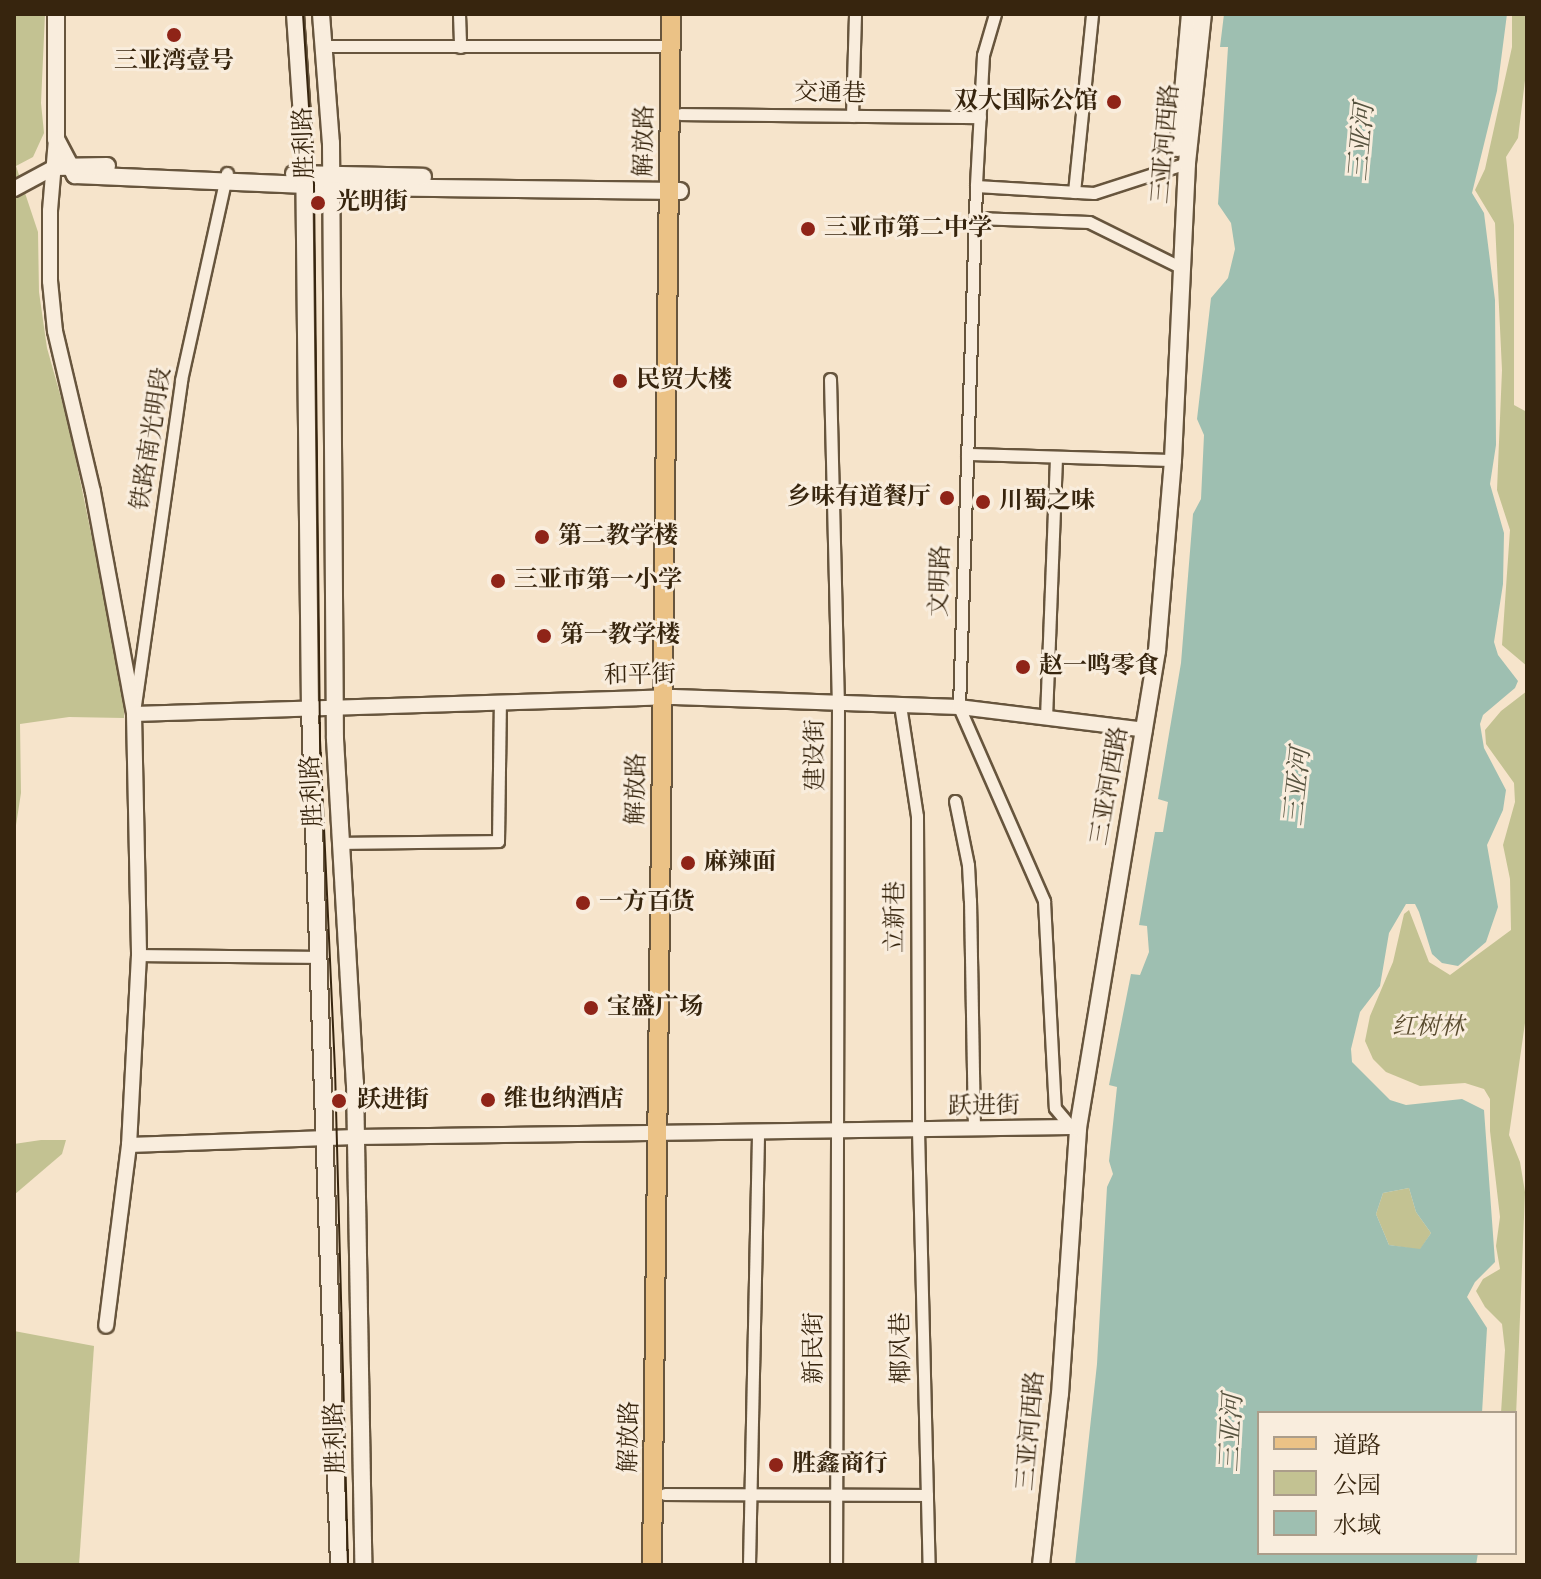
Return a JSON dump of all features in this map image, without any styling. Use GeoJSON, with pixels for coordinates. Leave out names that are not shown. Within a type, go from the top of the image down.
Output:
{"type":"FeatureCollection","features":[{"type":"Feature","properties":{"kind":"main road"},"geometry":{"type":"LineString","coordinates":[[56,14],[56,139],[67,169],[331,181],[674,186]]}},
{"type":"Feature","properties":{"kind":"main road","name":"胜利路"},"geometry":{"type":"LineString","coordinates":[[295,14],[304,180],[310,709],[339,1565]]}},
{"type":"Feature","properties":{"kind":"main road","name":"胜利路"},"geometry":{"type":"LineString","coordinates":[[321,14],[331,181],[334,708],[356,1137],[363,1565]]}},
{"type":"Feature","properties":{"kind":"main road","name":"解放路"},"geometry":{"type":"LineString","coordinates":[[664,1565],[664,1131],[674,186],[671,14]]}},
{"type":"Feature","properties":{"kind":"main road","name":"解放路"},"geometry":{"type":"LineString","coordinates":[[674,186],[681,114],[682,14]]}},
{"type":"Feature","properties":{"kind":"main road","name":"三亚河西路"},"geometry":{"type":"LineString","coordinates":[[1041,1565],[1060,1394],[1078,1128],[1142,730],[1168,460],[1190,14]]}},
{"type":"Feature","properties":{"kind":"main road","name":"三亚河西路"},"geometry":{"type":"LineString","coordinates":[[1182,165],[1203,14]]}},
{"type":"Feature","properties":{"kind":"main road","name":"三亚河西路"},"geometry":{"type":"LineString","coordinates":[[1032,1565],[1053,1395],[1071,1127],[1083,1037],[1142,730]]}},
{"type":"Feature","properties":{"kind":"main road","name":"解放路"},"geometry":{"type":"LineString","coordinates":[[652,1565],[664,1131]]}},
{"type":"Feature","properties":{"kind":"street"},"geometry":{"type":"LineString","coordinates":[[459,14],[460,47]]}},
{"type":"Feature","properties":{"kind":"street"},"geometry":{"type":"LineString","coordinates":[[852,116],[855,14]]}},
{"type":"Feature","properties":{"kind":"street","name":"文明路"},"geometry":{"type":"LineString","coordinates":[[995,14],[983,55],[976,186],[959,707],[1044,901],[1055,1108],[1071,1127]]}},
{"type":"Feature","properties":{"kind":"street"},"geometry":{"type":"LineString","coordinates":[[1074,192],[1092,14]]}},
{"type":"Feature","properties":{"kind":"street"},"geometry":{"type":"LineString","coordinates":[[324,46],[670,46]]}},
{"type":"Feature","properties":{"kind":"street","name":"交通巷"},"geometry":{"type":"LineString","coordinates":[[681,114],[980,117]]}},
{"type":"Feature","properties":{"kind":"street"},"geometry":{"type":"LineString","coordinates":[[976,186],[1094,193],[1182,165]]}},
{"type":"Feature","properties":{"kind":"street"},"geometry":{"type":"LineString","coordinates":[[14,189],[67,169]]}},
{"type":"Feature","properties":{"kind":"street"},"geometry":{"type":"LineString","coordinates":[[67,169],[50,206],[55,331],[93,492],[134,714],[139,955],[129,1145],[106,1326]]}},
{"type":"Feature","properties":{"kind":"street","name":"铁路南光明段"},"geometry":{"type":"LineString","coordinates":[[134,714],[181,380],[226,178]]}},
{"type":"Feature","properties":{"kind":"street"},"geometry":{"type":"LineString","coordinates":[[975,218],[1089,222],[1177,266]]}},
{"type":"Feature","properties":{"kind":"street","name":"建设街"},"geometry":{"type":"LineString","coordinates":[[830,379],[838,703],[838,1131]]}},
{"type":"Feature","properties":{"kind":"street"},"geometry":{"type":"LineString","coordinates":[[967,454],[1168,460]]}},
{"type":"Feature","properties":{"kind":"street"},"geometry":{"type":"LineString","coordinates":[[1046,718],[1056,457]]}},
{"type":"Feature","properties":{"kind":"street","name":"和平街"},"geometry":{"type":"LineString","coordinates":[[134,714],[668,697],[959,707],[1142,730]]}},
{"type":"Feature","properties":{"kind":"street"},"geometry":{"type":"LineString","coordinates":[[339,843],[498,841],[500,703]]}},
{"type":"Feature","properties":{"kind":"street","name":"立新巷"},"geometry":{"type":"LineString","coordinates":[[900,705],[917,816],[918,1130]]}},
{"type":"Feature","properties":{"kind":"street"},"geometry":{"type":"LineString","coordinates":[[955,801],[970,888],[974,1129]]}},
{"type":"Feature","properties":{"kind":"street"},"geometry":{"type":"LineString","coordinates":[[139,955],[319,957]]}},
{"type":"Feature","properties":{"kind":"street","name":"跃进街"},"geometry":{"type":"LineString","coordinates":[[129,1145],[664,1131],[1071,1127]]}},
{"type":"Feature","properties":{"kind":"street","name":"椰风巷"},"geometry":{"type":"LineString","coordinates":[[918,1130],[929,1565]]}},
{"type":"Feature","properties":{"kind":"street"},"geometry":{"type":"LineString","coordinates":[[749,1565],[758,1131]]}},
{"type":"Feature","properties":{"kind":"street","name":"新民街"},"geometry":{"type":"LineString","coordinates":[[836,1565],[838,1131]]}},
{"type":"Feature","properties":{"kind":"street"},"geometry":{"type":"LineString","coordinates":[[665,1494],[927,1495]]}},
{"type":"Feature","properties":{"kind":"green space"},"geometry":{"type":"Polygon","coordinates":[[[14,14],[45,14],[41,103],[44,133],[33,157],[16,166],[38,232],[39,292],[47,348],[69,426],[124,694],[124,718],[69,717],[20,724],[21,793],[14,838],[14,14]]]}},
{"type":"Feature","properties":{"kind":"green space"},"geometry":{"type":"Polygon","coordinates":[[[1512,14],[1527,14],[1527,64],[1518,138],[1506,157],[1514,225],[1514,405],[1527,412],[1527,666],[1502,645],[1510,530],[1497,490],[1502,370],[1495,223],[1475,190],[1485,169],[1512,47],[1512,14]]]}},
{"type":"Feature","properties":{"kind":"green space","name":"红树林"},"geometry":{"type":"Polygon","coordinates":[[[1527,691],[1527,1009],[1509,1135],[1520,1162],[1525,1192],[1516,1411],[1501,1411],[1505,1350],[1502,1324],[1485,1307],[1476,1291],[1483,1279],[1500,1269],[1496,1246],[1500,1217],[1490,1131],[1490,1099],[1484,1089],[1465,1083],[1420,1086],[1386,1072],[1373,1059],[1365,1041],[1370,1016],[1393,962],[1404,914],[1409,910],[1429,962],[1450,975],[1511,930],[1510,879],[1503,845],[1515,802],[1514,783],[1486,744],[1485,730],[1501,711],[1527,691]]]}},
{"type":"Feature","properties":{"kind":"green space"},"geometry":{"type":"Polygon","coordinates":[[[66,1140],[62,1154],[14,1195],[14,1144],[66,1140]]]}},
{"type":"Feature","properties":{"kind":"green space"},"geometry":{"type":"Polygon","coordinates":[[[1409,1188],[1416,1212],[1431,1233],[1420,1250],[1389,1245],[1376,1214],[1383,1193],[1409,1188]]]}},
{"type":"Feature","properties":{"kind":"green space"},"geometry":{"type":"Polygon","coordinates":[[[14,1331],[94,1346],[79,1565],[14,1565],[14,1331]]]}},
{"type":"Feature","properties":{"kind":"water","name":"三亚河"},"geometry":{"type":"Polygon","coordinates":[[[1224,14],[1507,14],[1497,91],[1472,193],[1484,213],[1495,300],[1496,445],[1490,484],[1504,533],[1503,584],[1494,642],[1498,655],[1518,681],[1515,688],[1483,715],[1480,724],[1484,748],[1506,790],[1503,810],[1487,845],[1498,907],[1486,942],[1458,966],[1442,963],[1432,954],[1415,904],[1406,904],[1389,933],[1380,986],[1360,1012],[1351,1049],[1352,1062],[1390,1100],[1406,1105],[1462,1099],[1484,1110],[1495,1262],[1475,1282],[1467,1297],[1487,1328],[1482,1411],[1257,1411],[1257,1555],[1478,1555],[1476,1565],[1075,1565],[1097,1364],[1107,1187],[1113,1174],[1109,1161],[1117,1087],[1109,1085],[1131,974],[1140,975],[1149,952],[1147,926],[1139,925],[1155,832],[1163,832],[1168,802],[1158,799],[1181,663],[1193,514],[1201,499],[1204,435],[1197,419],[1211,298],[1228,278],[1235,249],[1231,223],[1218,204],[1228,47],[1220,47],[1224,14]],[[1409,1188],[1383,1193],[1376,1214],[1389,1245],[1420,1249],[1431,1233],[1416,1212],[1409,1188]]]}},
{"type":"Feature","properties":{"kind":"tram line"},"geometry":{"type":"LineString","coordinates":[[303,14],[314,186],[320,740],[335,1069],[348,1565]]}},
{"type":"Feature","properties":{"kind":"place","name":"三亚湾壹号"},"geometry":{"type":"Point","coordinates":[174,35]}},
{"type":"Feature","properties":{"kind":"place","name":"双大国际公馆"},"geometry":{"type":"Point","coordinates":[1114,102]}},
{"type":"Feature","properties":{"kind":"place","name":"光明街"},"geometry":{"type":"Point","coordinates":[318,203]}},
{"type":"Feature","properties":{"kind":"place","name":"三亚市第二中学"},"geometry":{"type":"Point","coordinates":[808,229]}},
{"type":"Feature","properties":{"kind":"place","name":"民贸大楼"},"geometry":{"type":"Point","coordinates":[620,381]}},
{"type":"Feature","properties":{"kind":"place","name":"乡味有道餐厅"},"geometry":{"type":"Point","coordinates":[947,498]}},
{"type":"Feature","properties":{"kind":"place","name":"川蜀之味"},"geometry":{"type":"Point","coordinates":[983,502]}},
{"type":"Feature","properties":{"kind":"place","name":"第二教学楼"},"geometry":{"type":"Point","coordinates":[542,537]}},
{"type":"Feature","properties":{"kind":"place","name":"三亚市第一小学"},"geometry":{"type":"Point","coordinates":[498,581]}},
{"type":"Feature","properties":{"kind":"place","name":"第一教学楼"},"geometry":{"type":"Point","coordinates":[544,636]}},
{"type":"Feature","properties":{"kind":"place","name":"赵一鸣零食"},"geometry":{"type":"Point","coordinates":[1023,667]}},
{"type":"Feature","properties":{"kind":"place","name":"麻辣面"},"geometry":{"type":"Point","coordinates":[688,863]}},
{"type":"Feature","properties":{"kind":"place","name":"一方百货"},"geometry":{"type":"Point","coordinates":[583,903]}},
{"type":"Feature","properties":{"kind":"place","name":"宝盛广场"},"geometry":{"type":"Point","coordinates":[591,1008]}},
{"type":"Feature","properties":{"kind":"place","name":"维也纳酒店"},"geometry":{"type":"Point","coordinates":[488,1100]}},
{"type":"Feature","properties":{"kind":"place","name":"跃进街"},"geometry":{"type":"Point","coordinates":[339,1101]}},
{"type":"Feature","properties":{"kind":"place","name":"胜鑫商行"},"geometry":{"type":"Point","coordinates":[776,1465]}}]}
